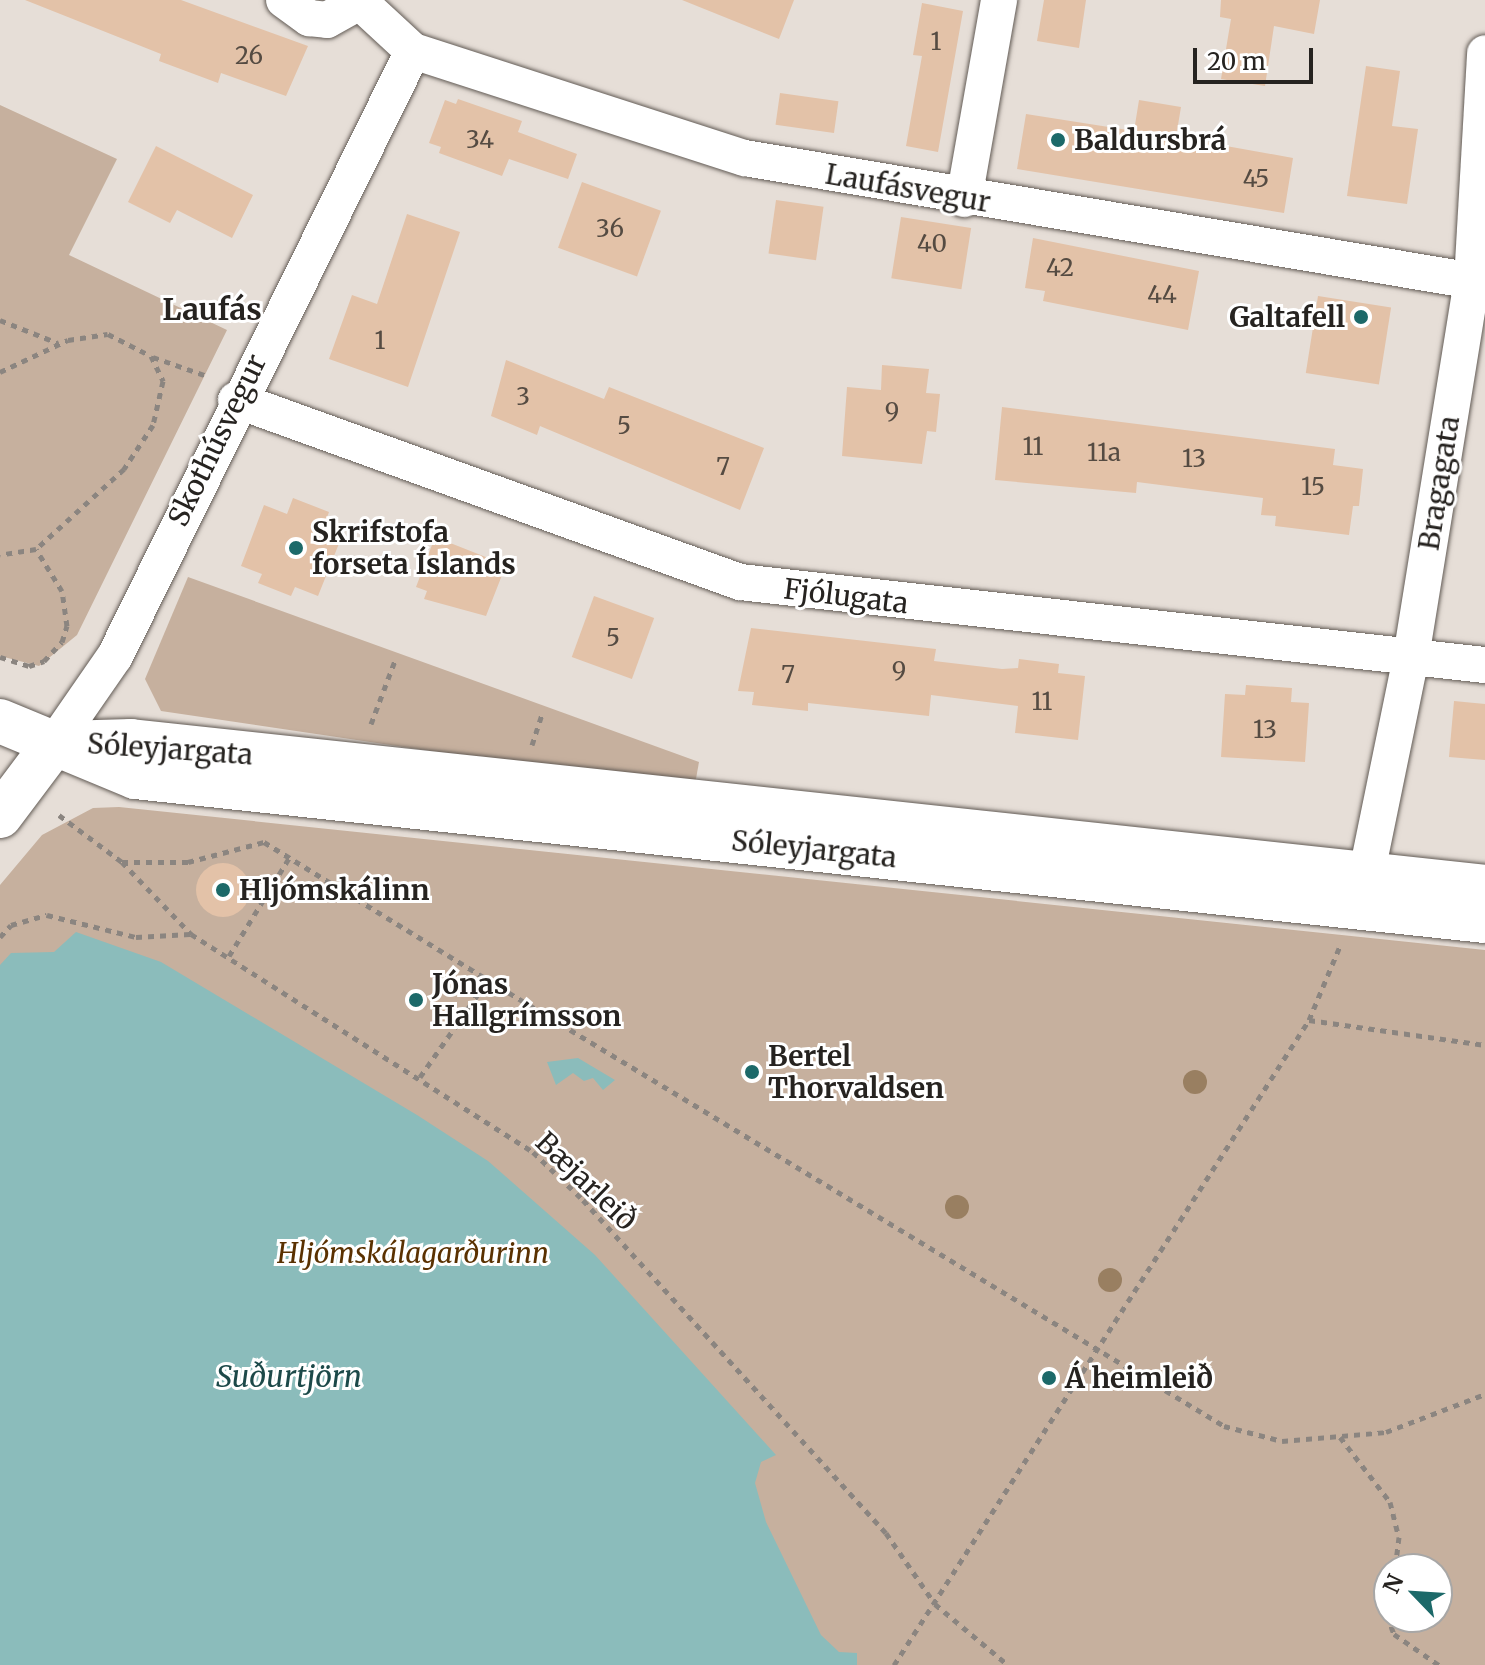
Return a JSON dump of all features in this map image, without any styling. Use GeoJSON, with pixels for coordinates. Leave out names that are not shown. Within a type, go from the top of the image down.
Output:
{"type":"FeatureCollection","features":[{"type":"Feature","properties":{"kind":"main road","name":"Sóleyjargata"},"geometry":{"type":"LineString","coordinates":[[0,721],[135,777],[1485,921]]}},
{"type":"Feature","properties":{"kind":"main road","name":"Skothúsvegur"},"geometry":{"type":"LineString","coordinates":[[0,816],[54,744]]}},
{"type":"Feature","properties":{"kind":"main road","name":"Sóleyjargata"},"geometry":{"type":"LineString","coordinates":[[1356,907],[1485,887]]}},
{"type":"Feature","properties":{"kind":"street"},"geometry":{"type":"LineString","coordinates":[[284,0],[309,18],[327,20],[362,2]]}},
{"type":"Feature","properties":{"kind":"street"},"geometry":{"type":"LineString","coordinates":[[964,199],[999,0]]}},
{"type":"Feature","properties":{"kind":"street","name":"Laufásvegur"},"geometry":{"type":"LineString","coordinates":[[362,2],[413,51],[745,158],[964,199],[1478,282]]}},
{"type":"Feature","properties":{"kind":"street","name":"Skothúsvegur"},"geometry":{"type":"LineString","coordinates":[[54,744],[115,656],[239,395],[413,51]]}},
{"type":"Feature","properties":{"kind":"street","name":"Bragagata"},"geometry":{"type":"LineString","coordinates":[[1356,907],[1411,657],[1478,282],[1485,53]]}},
{"type":"Feature","properties":{"kind":"street","name":"Fjólugata"},"geometry":{"type":"LineString","coordinates":[[239,395],[740,582],[1485,665]]}},
{"type":"Feature","properties":{"kind":"path"},"geometry":{"type":"LineString","coordinates":[[0,320],[59,343]]}},
{"type":"Feature","properties":{"kind":"path"},"geometry":{"type":"LineString","coordinates":[[0,372],[59,343],[108,334],[239,395]]}},
{"type":"Feature","properties":{"kind":"path"},"geometry":{"type":"LineString","coordinates":[[0,555],[36,549],[141,448],[162,402],[163,381],[151,356]]}},
{"type":"Feature","properties":{"kind":"path"},"geometry":{"type":"LineString","coordinates":[[0,657],[18,666],[44,661],[67,626],[62,591],[36,549]]}},
{"type":"Feature","properties":{"kind":"path"},"geometry":{"type":"LineString","coordinates":[[368,733],[396,658]]}},
{"type":"Feature","properties":{"kind":"path","name":"Bæjarleið"},"geometry":{"type":"LineString","coordinates":[[59,815],[122,862],[191,934],[420,1077],[533,1152],[583,1200],[886,1533],[935,1604],[1008,1665]]}},
{"type":"Feature","properties":{"kind":"path"},"geometry":{"type":"LineString","coordinates":[[122,862],[188,862],[264,842],[1224,1426],[1282,1441],[1386,1432],[1485,1394]]}},
{"type":"Feature","properties":{"kind":"path"},"geometry":{"type":"LineString","coordinates":[[229,956],[289,858]]}},
{"type":"Feature","properties":{"kind":"path"},"geometry":{"type":"LineString","coordinates":[[894,1665],[1309,1020],[1356,907]]}},
{"type":"Feature","properties":{"kind":"path"},"geometry":{"type":"LineString","coordinates":[[0,937],[11,925],[47,915],[136,937],[191,934]]}},
{"type":"Feature","properties":{"kind":"path"},"geometry":{"type":"LineString","coordinates":[[420,1077],[488,980]]}},
{"type":"Feature","properties":{"kind":"path"},"geometry":{"type":"LineString","coordinates":[[1309,1020],[1485,1045]]}},
{"type":"Feature","properties":{"kind":"path"},"geometry":{"type":"LineString","coordinates":[[1339,1436],[1390,1502],[1399,1537],[1397,1553]]}},
{"type":"Feature","properties":{"kind":"path"},"geometry":{"type":"LineString","coordinates":[[1394,1633],[1439,1665]]}},
{"type":"Feature","properties":{"kind":"green space"},"geometry":{"type":"Polygon","coordinates":[[[0,105],[117,159],[69,255],[227,330],[77,635],[39,666],[0,656],[0,105]]]}},
{"type":"Feature","properties":{"kind":"green space"},"geometry":{"type":"Polygon","coordinates":[[[188,577],[699,762],[694,790],[161,711],[145,679],[188,577]]]}},
{"type":"Feature","properties":{"kind":"green space","name":"Hljómskálagarðurinn"},"geometry":{"type":"Polygon","coordinates":[[[119,807],[1485,950],[1485,1665],[0,1665],[0,885],[42,835],[93,808],[119,807]]]}},
{"type":"Feature","properties":{"kind":"water","name":"Suðurtjörn"},"geometry":{"type":"Polygon","coordinates":[[[76,932],[161,962],[417,1115],[488,1161],[595,1255],[776,1455],[761,1462],[755,1483],[766,1522],[821,1635],[839,1652],[857,1653],[857,1665],[0,1665],[0,965],[11,953],[54,952],[76,932]]]}},
{"type":"Feature","properties":{"kind":"water"},"geometry":{"type":"Polygon","coordinates":[[[578,1058],[615,1080],[603,1090],[593,1078],[584,1081],[573,1073],[556,1085],[547,1062],[578,1058]]]}},
{"type":"Feature","properties":{"kind":"building"},"geometry":{"type":"Polygon","coordinates":[[[25,0],[181,0],[308,46],[286,96],[221,73],[218,83],[159,61],[161,54],[25,0]]]}},
{"type":"Feature","properties":{"kind":"building"},"geometry":{"type":"Polygon","coordinates":[[[682,0],[794,0],[779,39],[682,0]]]}},
{"type":"Feature","properties":{"kind":"building"},"geometry":{"type":"Polygon","coordinates":[[[1044,0],[1086,0],[1079,48],[1037,41],[1044,0]]]}},
{"type":"Feature","properties":{"kind":"building"},"geometry":{"type":"Polygon","coordinates":[[[1221,0],[1320,0],[1314,34],[1274,26],[1265,86],[1221,79],[1231,19],[1220,17],[1221,0]]]}},
{"type":"Feature","properties":{"kind":"building"},"geometry":{"type":"Polygon","coordinates":[[[922,3],[963,11],[938,152],[906,146],[922,56],[913,55],[922,3]]]}},
{"type":"Feature","properties":{"kind":"building"},"geometry":{"type":"Polygon","coordinates":[[[1366,66],[1400,71],[1392,126],[1418,129],[1407,204],[1347,196],[1366,66]]]}},
{"type":"Feature","properties":{"kind":"building"},"geometry":{"type":"Polygon","coordinates":[[[780,93],[838,101],[834,133],[776,125],[780,93]]]}},
{"type":"Feature","properties":{"kind":"building"},"geometry":{"type":"Polygon","coordinates":[[[458,99],[522,121],[518,132],[577,154],[568,179],[509,159],[502,176],[439,153],[441,147],[429,143],[445,100],[456,104],[458,99]]]}},
{"type":"Feature","properties":{"kind":"building"},"geometry":{"type":"Polygon","coordinates":[[[1139,100],[1181,107],[1176,137],[1293,158],[1284,213],[1017,169],[1026,114],[1134,131],[1139,100]]]}},
{"type":"Feature","properties":{"kind":"building"},"geometry":{"type":"Polygon","coordinates":[[[156,146],[253,195],[232,238],[177,210],[170,223],[128,202],[156,146]]]}},
{"type":"Feature","properties":{"kind":"building"},"geometry":{"type":"Polygon","coordinates":[[[582,182],[661,211],[637,277],[558,248],[582,182]]]}},
{"type":"Feature","properties":{"kind":"building"},"geometry":{"type":"Polygon","coordinates":[[[776,200],[824,207],[816,260],[768,253],[776,200]]]}},
{"type":"Feature","properties":{"kind":"building"},"geometry":{"type":"Polygon","coordinates":[[[407,214],[460,232],[408,387],[329,359],[352,295],[377,304],[407,214]]]}},
{"type":"Feature","properties":{"kind":"building"},"geometry":{"type":"Polygon","coordinates":[[[901,217],[971,228],[961,289],[891,278],[901,217]]]}},
{"type":"Feature","properties":{"kind":"building"},"geometry":{"type":"Polygon","coordinates":[[[1033,238],[1199,271],[1188,330],[1043,301],[1045,291],[1025,288],[1033,238]]]}},
{"type":"Feature","properties":{"kind":"building"},"geometry":{"type":"Polygon","coordinates":[[[1318,296],[1391,308],[1379,385],[1306,373],[1318,296]]]}},
{"type":"Feature","properties":{"kind":"building"},"geometry":{"type":"Polygon","coordinates":[[[506,360],[604,399],[609,387],[764,448],[740,510],[540,426],[537,435],[491,416],[506,360]]]}},
{"type":"Feature","properties":{"kind":"building"},"geometry":{"type":"Polygon","coordinates":[[[882,365],[929,369],[926,393],[940,394],[936,432],[927,431],[922,464],[842,456],[847,387],[881,390],[882,365]]]}},
{"type":"Feature","properties":{"kind":"building"},"geometry":{"type":"Polygon","coordinates":[[[1002,407],[1335,449],[1333,465],[1363,469],[1359,506],[1353,506],[1349,535],[1275,526],[1276,516],[1261,515],[1263,498],[1137,482],[1136,493],[995,480],[1002,407]]]}},
{"type":"Feature","properties":{"kind":"building"},"geometry":{"type":"Polygon","coordinates":[[[293,498],[329,512],[323,528],[342,536],[318,596],[295,587],[291,596],[258,583],[262,574],[241,566],[264,505],[287,514],[293,498]]]}},
{"type":"Feature","properties":{"kind":"building"},"geometry":{"type":"Polygon","coordinates":[[[435,537],[506,565],[486,616],[424,599],[427,591],[416,587],[435,537]]]}},
{"type":"Feature","properties":{"kind":"building"},"geometry":{"type":"Polygon","coordinates":[[[594,596],[654,618],[632,679],[572,657],[594,596]]]}},
{"type":"Feature","properties":{"kind":"building"},"geometry":{"type":"Polygon","coordinates":[[[751,628],[936,649],[934,661],[1002,669],[1018,668],[1019,659],[1059,664],[1058,673],[1085,676],[1078,740],[1015,733],[1018,706],[931,695],[929,716],[808,703],[808,711],[752,705],[754,692],[738,691],[751,628]]]}},
{"type":"Feature","properties":{"kind":"building"},"geometry":{"type":"Polygon","coordinates":[[[1246,685],[1292,688],[1291,702],[1309,703],[1305,762],[1221,757],[1225,694],[1245,695],[1246,685]]]}},
{"type":"Feature","properties":{"kind":"building"},"geometry":{"type":"Polygon","coordinates":[[[1454,701],[1485,704],[1485,760],[1449,757],[1454,701]]]}},
{"type":"Feature","properties":{"kind":"building","name":"Hljómskálinn"},"geometry":{"type":"Polygon","coordinates":[[[223,863],[242,871],[250,890],[242,909],[223,917],[204,909],[196,890],[204,871],[223,863]]]}},
{"type":"Feature","properties":{"kind":"place","name":"Baldursbrá"},"geometry":{"type":"Point","coordinates":[1058,140]}},
{"type":"Feature","properties":{"kind":"place","name":"Galtafell"},"geometry":{"type":"Point","coordinates":[1361,317]}},
{"type":"Feature","properties":{"kind":"place","name":"Skrifstofa forseta Íslands"},"geometry":{"type":"Point","coordinates":[296,548]}},
{"type":"Feature","properties":{"kind":"place","name":"Hljómskálinn"},"geometry":{"type":"Point","coordinates":[223,890]}},
{"type":"Feature","properties":{"kind":"place","name":"Jónas Hallgrímsson"},"geometry":{"type":"Point","coordinates":[416,1000]}},
{"type":"Feature","properties":{"kind":"place","name":"Bertel Thorvaldsen"},"geometry":{"type":"Point","coordinates":[752,1072]}},
{"type":"Feature","properties":{"kind":"place","name":"Á heimleið"},"geometry":{"type":"Point","coordinates":[1049,1378]}},
{"type":"Feature","properties":{"kind":"district","name":"Laufás"},"geometry":{"type":"Point","coordinates":[212,309]}}]}
